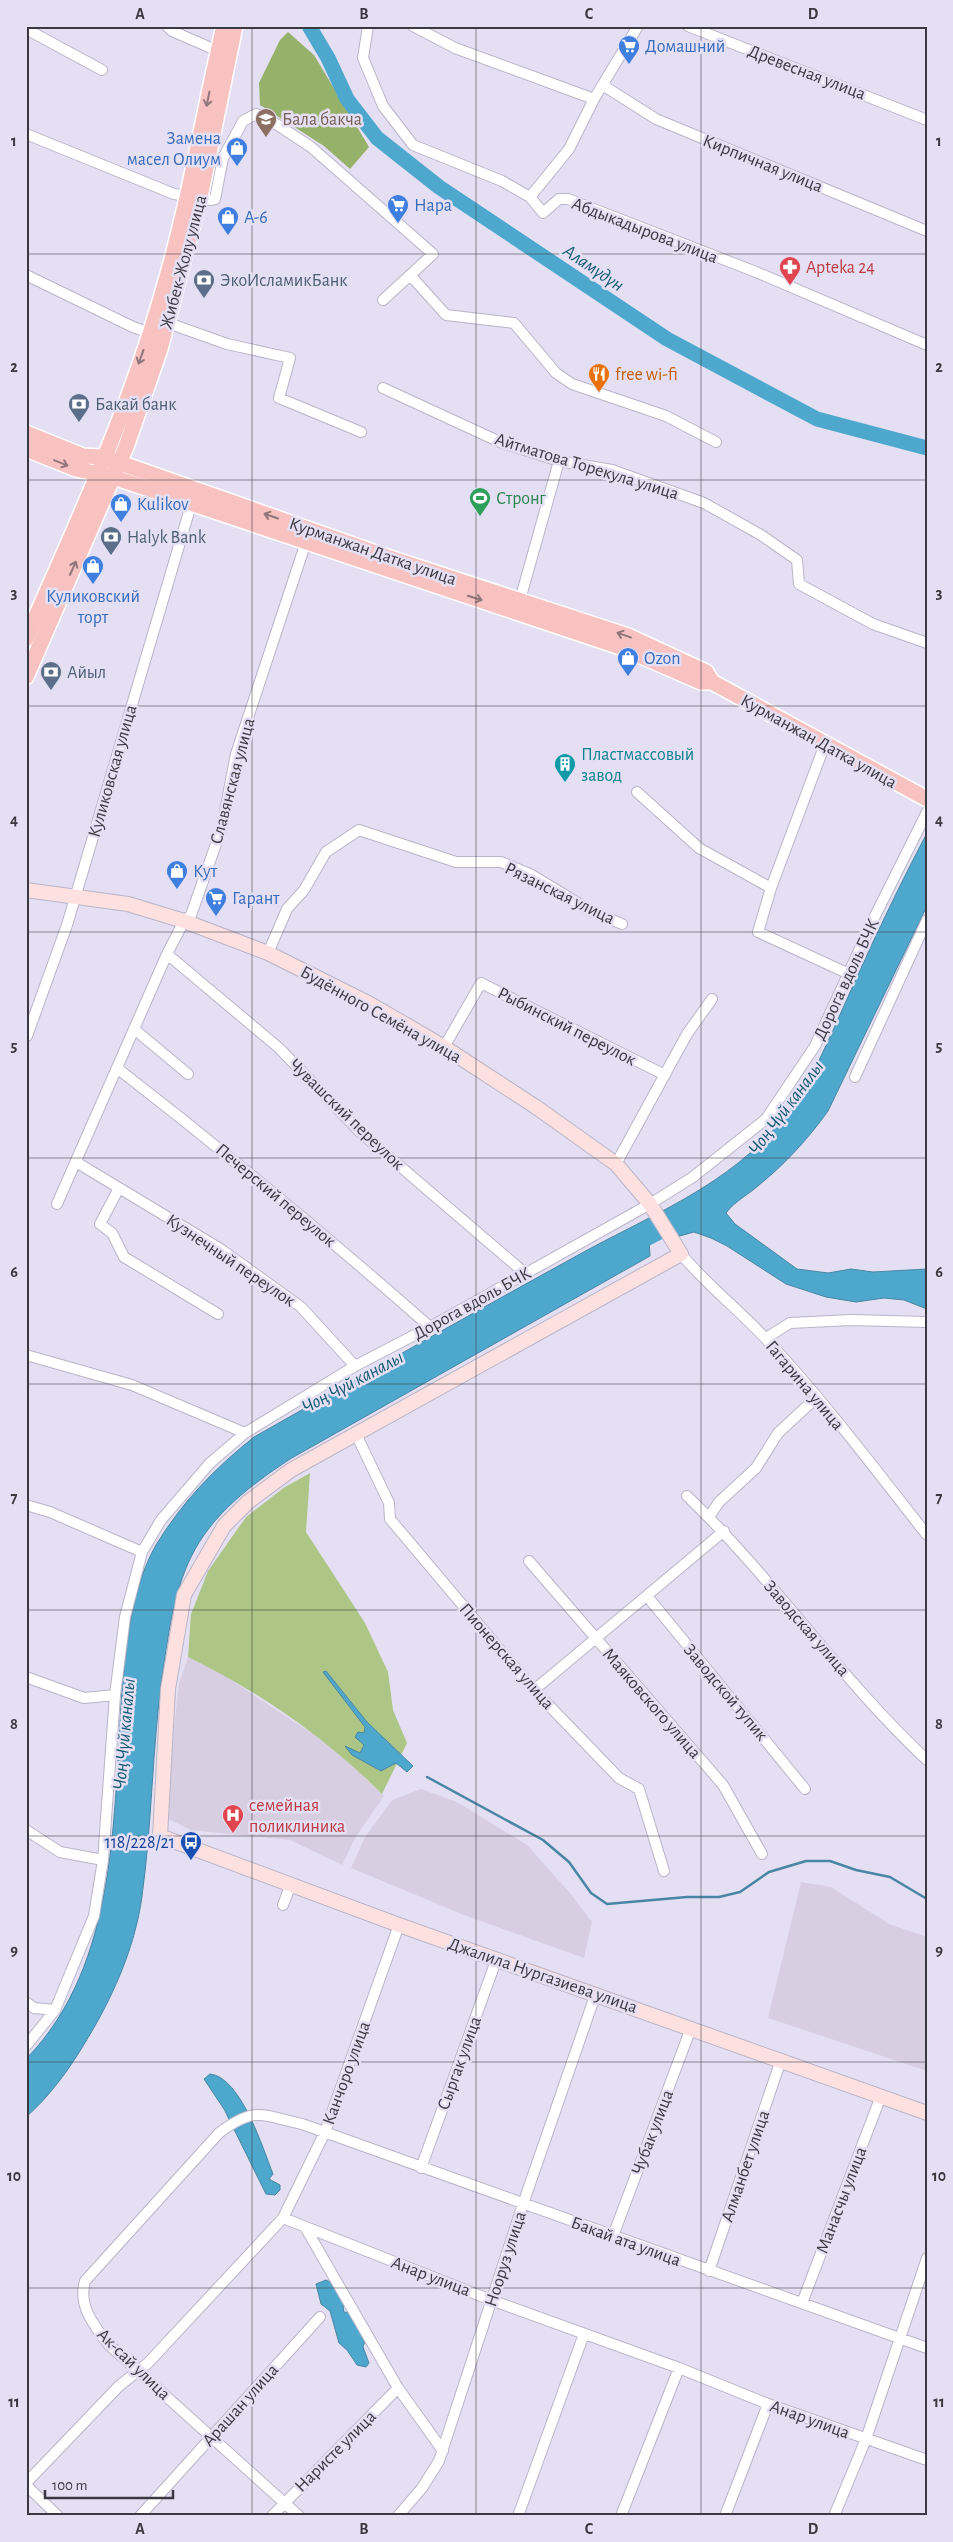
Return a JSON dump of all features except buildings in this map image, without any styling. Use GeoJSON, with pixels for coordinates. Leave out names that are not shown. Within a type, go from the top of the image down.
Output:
{"type":"FeatureCollection","features":[{"type":"Feature","properties":{"kind":"main road","name":"Жибек-Жолу улица"},"geometry":{"type":"LineString","coordinates":[[26,677],[113,478],[168,323],[194,197],[218,51],[224,26]]}},
{"type":"Feature","properties":{"kind":"main road","name":"Жибек-Жолу улица"},"geometry":{"type":"LineString","coordinates":[[26,639],[104,457],[150,332],[194,197],[216,158],[235,26]]}},
{"type":"Feature","properties":{"kind":"main road","name":"Курманжан Датка улица"},"geometry":{"type":"LineString","coordinates":[[26,433],[83,456],[104,457],[393,559],[518,606],[701,682],[712,682],[927,799]]}},
{"type":"Feature","properties":{"kind":"main road","name":"Курманжан Датка улица"},"geometry":{"type":"LineString","coordinates":[[26,449],[76,469],[97,473],[306,542],[518,606]]}},
{"type":"Feature","properties":{"kind":"street"},"geometry":{"type":"LineString","coordinates":[[167,26],[172,31],[218,51]]}},
{"type":"Feature","properties":{"kind":"street","name":"Абдыкадырова улица"},"geometry":{"type":"LineString","coordinates":[[368,26],[363,58],[383,106],[413,145],[502,181],[530,197],[543,214],[559,200],[568,199],[756,272],[927,345]]}},
{"type":"Feature","properties":{"kind":"street"},"geometry":{"type":"LineString","coordinates":[[413,26],[454,48],[594,99]]}},
{"type":"Feature","properties":{"kind":"street"},"geometry":{"type":"LineString","coordinates":[[530,197],[569,149],[594,99],[604,86],[638,26]]}},
{"type":"Feature","properties":{"kind":"street","name":"Древесная улица"},"geometry":{"type":"LineString","coordinates":[[688,26],[927,120]]}},
{"type":"Feature","properties":{"kind":"street"},"geometry":{"type":"LineString","coordinates":[[26,29],[102,70]]}},
{"type":"Feature","properties":{"kind":"street","name":"Кирпичная улица"},"geometry":{"type":"LineString","coordinates":[[604,86],[656,119],[927,231]]}},
{"type":"Feature","properties":{"kind":"street"},"geometry":{"type":"LineString","coordinates":[[216,158],[242,121],[256,114],[264,116],[311,147],[432,254],[411,276],[383,300]]}},
{"type":"Feature","properties":{"kind":"street"},"geometry":{"type":"LineString","coordinates":[[26,134],[174,194],[194,197]]}},
{"type":"Feature","properties":{"kind":"street"},"geometry":{"type":"LineString","coordinates":[[26,275],[133,327],[150,332]]}},
{"type":"Feature","properties":{"kind":"street"},"geometry":{"type":"LineString","coordinates":[[411,276],[446,315],[514,323],[556,372],[572,384],[666,416],[716,442]]}},
{"type":"Feature","properties":{"kind":"street"},"geometry":{"type":"LineString","coordinates":[[168,323],[227,344],[290,358],[279,398],[361,432]]}},
{"type":"Feature","properties":{"kind":"street","name":"Айтматова Торекула улица"},"geometry":{"type":"LineString","coordinates":[[383,388],[500,442],[559,461],[612,470],[704,503],[761,535],[797,560],[799,584],[873,624],[927,643]]}},
{"type":"Feature","properties":{"kind":"street"},"geometry":{"type":"LineString","coordinates":[[518,606],[559,461]]}},
{"type":"Feature","properties":{"kind":"street","name":"Куликовская улица"},"geometry":{"type":"LineString","coordinates":[[27,1036],[76,896],[129,709],[191,505]]}},
{"type":"Feature","properties":{"kind":"street","name":"Славянская улица"},"geometry":{"type":"LineString","coordinates":[[57,1204],[167,954],[184,921],[192,915],[222,827],[236,754],[306,542]]}},
{"type":"Feature","properties":{"kind":"street"},"geometry":{"type":"LineString","coordinates":[[825,744],[771,888],[758,932],[849,974]]}},
{"type":"Feature","properties":{"kind":"street"},"geometry":{"type":"LineString","coordinates":[[637,792],[699,848],[771,888]]}},
{"type":"Feature","properties":{"kind":"street","name":"Дорога вдоль БЧК"},"geometry":{"type":"LineString","coordinates":[[26,2046],[55,2010],[94,1916],[102,1860],[115,1695],[125,1617],[142,1552],[161,1520],[210,1463],[245,1433],[355,1366],[652,1207],[766,1119],[816,1046],[875,916],[927,812]]}},
{"type":"Feature","properties":{"kind":"street","name":"Рязанская улица"},"geometry":{"type":"LineString","coordinates":[[268,953],[287,909],[304,890],[326,852],[359,830],[456,862],[501,862],[530,874],[591,911],[622,924]]}},
{"type":"Feature","properties":{"kind":"street","name":"Будённого Семёна улица"},"geometry":{"type":"LineString","coordinates":[[26,890],[128,904],[184,921],[268,953],[370,1004],[444,1046],[536,1106],[616,1164],[652,1207],[678,1249]]}},
{"type":"Feature","properties":{"kind":"street"},"geometry":{"type":"LineString","coordinates":[[855,1078],[927,920]]}},
{"type":"Feature","properties":{"kind":"street","name":"Чувашский переулок"},"geometry":{"type":"LineString","coordinates":[[167,954],[279,1048],[360,1132],[526,1274]]}},
{"type":"Feature","properties":{"kind":"street","name":"Рыбинский переулок"},"geometry":{"type":"LineString","coordinates":[[444,1046],[481,984],[665,1075]]}},
{"type":"Feature","properties":{"kind":"street"},"geometry":{"type":"LineString","coordinates":[[616,1164],[688,1034],[712,999]]}},
{"type":"Feature","properties":{"kind":"street"},"geometry":{"type":"LineString","coordinates":[[134,1029],[188,1074]]}},
{"type":"Feature","properties":{"kind":"street","name":"Печерский переулок"},"geometry":{"type":"LineString","coordinates":[[117,1068],[209,1139],[324,1234],[430,1327]]}},
{"type":"Feature","properties":{"kind":"street","name":"Кузнечный переулок"},"geometry":{"type":"LineString","coordinates":[[76,1162],[222,1250],[301,1307],[355,1366]]}},
{"type":"Feature","properties":{"kind":"street"},"geometry":{"type":"LineString","coordinates":[[119,1188],[100,1224],[112,1233],[124,1257],[218,1314]]}},
{"type":"Feature","properties":{"kind":"street"},"geometry":{"type":"LineString","coordinates":[[356,1434],[678,1249]]}},
{"type":"Feature","properties":{"kind":"street","name":"Гагарина улица"},"geometry":{"type":"LineString","coordinates":[[678,1249],[699,1276],[766,1338],[817,1397],[927,1535]]}},
{"type":"Feature","properties":{"kind":"street"},"geometry":{"type":"LineString","coordinates":[[766,1338],[790,1323],[851,1320],[927,1322]]}},
{"type":"Feature","properties":{"kind":"street"},"geometry":{"type":"LineString","coordinates":[[26,1355],[132,1385],[245,1433]]}},
{"type":"Feature","properties":{"kind":"street"},"geometry":{"type":"LineString","coordinates":[[709,1517],[719,1502],[756,1468],[778,1433],[817,1397]]}},
{"type":"Feature","properties":{"kind":"street","name":"Пионерская улица"},"geometry":{"type":"LineString","coordinates":[[356,1434],[389,1503],[390,1519],[534,1690],[619,1778],[638,1789],[664,1871]]}},
{"type":"Feature","properties":{"kind":"street","name":"Джалила Нургазиева улица"},"geometry":{"type":"LineString","coordinates":[[356,1434],[291,1470],[248,1502],[224,1526],[184,1595],[168,1690],[160,1836],[399,1924],[927,2113]]}},
{"type":"Feature","properties":{"kind":"street","name":"Заводская улица"},"geometry":{"type":"LineString","coordinates":[[687,1496],[724,1531],[831,1658],[927,1760]]}},
{"type":"Feature","properties":{"kind":"street"},"geometry":{"type":"LineString","coordinates":[[26,1505],[50,1512],[142,1552]]}},
{"type":"Feature","properties":{"kind":"street"},"geometry":{"type":"LineString","coordinates":[[534,1690],[724,1531]]}},
{"type":"Feature","properties":{"kind":"street","name":"Маяковского улица"},"geometry":{"type":"LineString","coordinates":[[529,1561],[723,1786],[762,1854]]}},
{"type":"Feature","properties":{"kind":"street","name":"Заводской тупик"},"geometry":{"type":"LineString","coordinates":[[647,1596],[805,1789]]}},
{"type":"Feature","properties":{"kind":"street"},"geometry":{"type":"LineString","coordinates":[[26,1677],[84,1698],[115,1695]]}},
{"type":"Feature","properties":{"kind":"street"},"geometry":{"type":"LineString","coordinates":[[26,1830],[60,1852],[102,1860]]}},
{"type":"Feature","properties":{"kind":"street"},"geometry":{"type":"LineString","coordinates":[[283,1905],[291,1884]]}},
{"type":"Feature","properties":{"kind":"street","name":"Канчоро улица"},"geometry":{"type":"LineString","coordinates":[[283,2218],[325,2132],[399,1924]]}},
{"type":"Feature","properties":{"kind":"street","name":"Сыргак улица"},"geometry":{"type":"LineString","coordinates":[[421,2168],[497,1958]]}},
{"type":"Feature","properties":{"kind":"street","name":"Нооруз улица"},"geometry":{"type":"LineString","coordinates":[[398,2516],[422,2488],[443,2451],[522,2204],[596,1993]]}},
{"type":"Feature","properties":{"kind":"street"},"geometry":{"type":"LineString","coordinates":[[26,2002],[34,2008],[55,2010]]}},
{"type":"Feature","properties":{"kind":"street","name":"Чубак улица"},"geometry":{"type":"LineString","coordinates":[[613,2236],[692,2028]]}},
{"type":"Feature","properties":{"kind":"street","name":"Алманбет улица"},"geometry":{"type":"LineString","coordinates":[[709,2271],[781,2060]]}},
{"type":"Feature","properties":{"kind":"street","name":"Манасчы улица"},"geometry":{"type":"LineString","coordinates":[[802,2303],[881,2096]]}},
{"type":"Feature","properties":{"kind":"street","name":"Ак-сай улица"},"geometry":{"type":"LineString","coordinates":[[299,2516],[108,2344],[91,2322],[84,2305],[82,2292],[84,2281],[219,2133],[239,2118],[254,2114],[302,2124],[325,2132]]}},
{"type":"Feature","properties":{"kind":"street","name":"Бакай ата улица"},"geometry":{"type":"LineString","coordinates":[[325,2132],[927,2348]]}},
{"type":"Feature","properties":{"kind":"street"},"geometry":{"type":"LineString","coordinates":[[58,2516],[26,2484],[119,2386],[148,2363],[283,2218]]}},
{"type":"Feature","properties":{"kind":"street","name":"Анар улица"},"geometry":{"type":"LineString","coordinates":[[283,2218],[492,2300],[679,2368],[768,2404],[927,2460]]}},
{"type":"Feature","properties":{"kind":"street"},"geometry":{"type":"LineString","coordinates":[[305,2227],[398,2388],[443,2451]]}},
{"type":"Feature","properties":{"kind":"street"},"geometry":{"type":"LineString","coordinates":[[834,2516],[866,2438],[898,2338],[927,2258]]}},
{"type":"Feature","properties":{"kind":"street","name":"Арашан улица"},"geometry":{"type":"LineString","coordinates":[[140,2516],[320,2317]]}},
{"type":"Feature","properties":{"kind":"street"},"geometry":{"type":"LineString","coordinates":[[518,2516],[584,2334]]}},
{"type":"Feature","properties":{"kind":"street"},"geometry":{"type":"LineString","coordinates":[[622,2516],[679,2368]]}},
{"type":"Feature","properties":{"kind":"street","name":"Наристе улица"},"geometry":{"type":"LineString","coordinates":[[272,2516],[398,2388]]}},
{"type":"Feature","properties":{"kind":"street"},"geometry":{"type":"LineString","coordinates":[[725,2516],[768,2404]]}},
{"type":"Feature","properties":{"kind":"shaded area"},"geometry":{"type":"Polygon","coordinates":[[[188,1657],[222,1674],[328,1744],[384,1796],[355,1838],[342,1865],[290,1840],[191,1830],[168,1819],[170,1761],[179,1684],[188,1657]]]}},
{"type":"Feature","properties":{"kind":"shaded area"},"geometry":{"type":"Polygon","coordinates":[[[421,1789],[457,1802],[527,1845],[570,1893],[592,1922],[584,1958],[464,1915],[351,1868],[365,1837],[392,1800],[421,1789]]]}},
{"type":"Feature","properties":{"kind":"shaded area"},"geometry":{"type":"Polygon","coordinates":[[[801,1882],[831,1887],[889,1924],[927,1937],[927,2071],[768,2018],[801,1882]]]}},
{"type":"Feature","properties":{"kind":"green space"},"geometry":{"type":"Polygon","coordinates":[[[288,32],[314,55],[369,147],[350,169],[324,146],[260,105],[259,83],[280,40],[288,32]]]}},
{"type":"Feature","properties":{"kind":"green space"},"geometry":{"type":"Polygon","coordinates":[[[310,1473],[306,1532],[365,1623],[388,1672],[393,1710],[407,1743],[382,1794],[338,1754],[290,1717],[240,1685],[188,1657],[191,1614],[208,1571],[246,1517],[285,1487],[310,1473]]]}},
{"type":"Feature","properties":{"kind":"water"},"geometry":{"type":"Polygon","coordinates":[[[927,833],[927,906],[828,1111],[787,1160],[726,1213],[735,1224],[797,1269],[828,1273],[851,1269],[873,1272],[927,1269],[927,1309],[904,1300],[884,1298],[856,1302],[826,1297],[786,1284],[727,1246],[711,1238],[694,1232],[676,1237],[670,1226],[649,1240],[650,1256],[290,1459],[247,1490],[221,1514],[200,1542],[185,1571],[175,1601],[162,1677],[142,1896],[139,1916],[128,1955],[103,2011],[77,2055],[50,2093],[26,2117],[26,2059],[56,2021],[79,1979],[95,1933],[106,1886],[112,1836],[122,1691],[132,1616],[141,1579],[148,1561],[166,1529],[200,1486],[254,1437],[531,1281],[686,1198],[739,1162],[763,1141],[795,1103],[812,1074],[866,957],[927,833]]]}},
{"type":"Feature","properties":{"kind":"water"},"geometry":{"type":"Polygon","coordinates":[[[326,1671],[367,1722],[413,1766],[407,1772],[396,1763],[381,1771],[352,1755],[345,1746],[360,1753],[364,1745],[355,1737],[358,1732],[364,1733],[365,1727],[323,1672],[326,1671]]]}},
{"type":"Feature","properties":{"kind":"water"},"geometry":{"type":"Polygon","coordinates":[[[210,2074],[221,2078],[232,2087],[241,2100],[257,2132],[273,2174],[269,2179],[280,2185],[280,2190],[275,2195],[266,2194],[224,2109],[204,2079],[210,2074]]]}},
{"type":"Feature","properties":{"kind":"water"},"geometry":{"type":"Polygon","coordinates":[[[326,2280],[336,2285],[347,2305],[343,2306],[344,2312],[352,2313],[366,2338],[363,2347],[369,2363],[366,2367],[357,2365],[347,2350],[339,2343],[330,2311],[321,2304],[316,2284],[326,2280]]]}},
{"type":"Feature","properties":{"kind":"waterway","name":"Аламүдүн"},"geometry":{"type":"LineString","coordinates":[[309,26],[328,58],[347,99],[377,138],[439,187],[667,339],[817,419],[927,448]]}},
{"type":"Feature","properties":{"kind":"waterway","name":"Чоң Чүй каналы"},"geometry":{"type":"LineString","coordinates":[[639,1246],[672,1229]]}},
{"type":"Feature","properties":{"kind":"waterway"},"geometry":{"type":"LineString","coordinates":[[427,1777],[543,1840],[569,1862],[591,1893],[607,1904],[687,1897],[719,1897],[740,1892],[769,1872],[806,1861],[830,1861],[856,1870],[890,1877],[927,1899]]}},
{"type":"Feature","properties":{"kind":"place","name":"Домашний"},"geometry":{"type":"Point","coordinates":[629,65]}},
{"type":"Feature","properties":{"kind":"place","name":"Бала бакча"},"geometry":{"type":"Point","coordinates":[266,138]}},
{"type":"Feature","properties":{"kind":"place","name":"Замена масел Олиум"},"geometry":{"type":"Point","coordinates":[237,167]}},
{"type":"Feature","properties":{"kind":"place","name":"Нара"},"geometry":{"type":"Point","coordinates":[398,224]}},
{"type":"Feature","properties":{"kind":"place","name":"А-6"},"geometry":{"type":"Point","coordinates":[228,236]}},
{"type":"Feature","properties":{"kind":"place","name":"Apteka 24"},"geometry":{"type":"Point","coordinates":[790,286]}},
{"type":"Feature","properties":{"kind":"place","name":"ЭкоИсламикБанк"},"geometry":{"type":"Point","coordinates":[204,299]}},
{"type":"Feature","properties":{"kind":"place","name":"free wi-fi"},"geometry":{"type":"Point","coordinates":[599,393]}},
{"type":"Feature","properties":{"kind":"place","name":"Бакай банк"},"geometry":{"type":"Point","coordinates":[79,423]}},
{"type":"Feature","properties":{"kind":"place","name":"Стронг"},"geometry":{"type":"Point","coordinates":[480,517]}},
{"type":"Feature","properties":{"kind":"place","name":"Kulikov"},"geometry":{"type":"Point","coordinates":[121,523]}},
{"type":"Feature","properties":{"kind":"place","name":"Halyk Bank"},"geometry":{"type":"Point","coordinates":[111,556]}},
{"type":"Feature","properties":{"kind":"place","name":"Куликовский торт"},"geometry":{"type":"Point","coordinates":[93,585]}},
{"type":"Feature","properties":{"kind":"place","name":"Ozon"},"geometry":{"type":"Point","coordinates":[628,677]}},
{"type":"Feature","properties":{"kind":"place","name":"Айыл"},"geometry":{"type":"Point","coordinates":[51,691]}},
{"type":"Feature","properties":{"kind":"place","name":"Пластмассовый завод"},"geometry":{"type":"Point","coordinates":[565,783]}},
{"type":"Feature","properties":{"kind":"place","name":"Кут"},"geometry":{"type":"Point","coordinates":[177,890]}},
{"type":"Feature","properties":{"kind":"place","name":"Гарант"},"geometry":{"type":"Point","coordinates":[216,917]}},
{"type":"Feature","properties":{"kind":"place","name":"семейная поликлиника"},"geometry":{"type":"Point","coordinates":[233,1834]}},
{"type":"Feature","properties":{"kind":"place","name":"118/228/21"},"geometry":{"type":"Point","coordinates":[191,1861]}}]}
